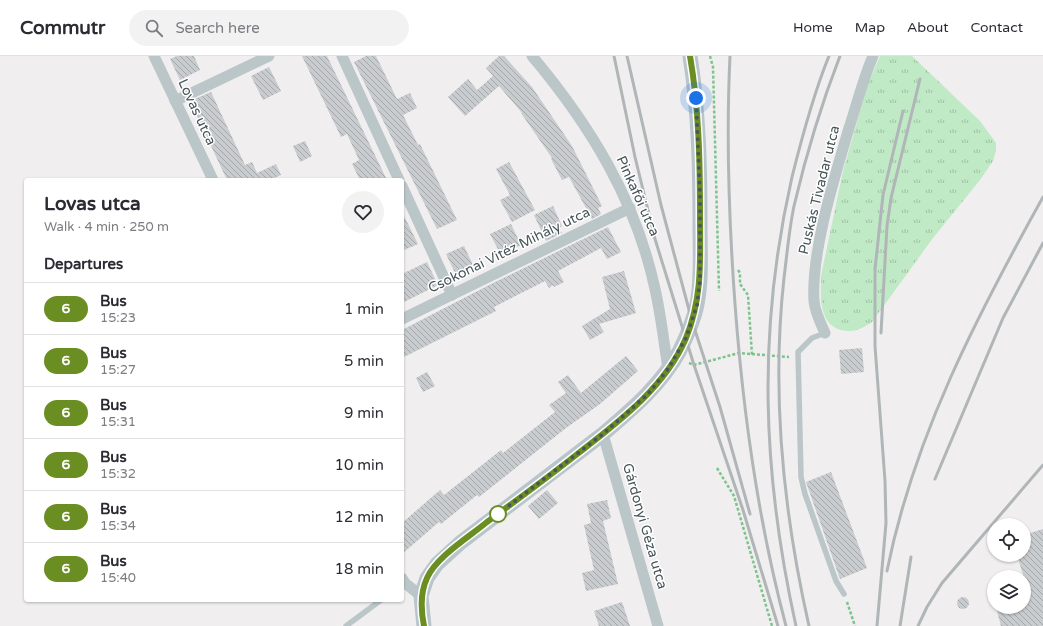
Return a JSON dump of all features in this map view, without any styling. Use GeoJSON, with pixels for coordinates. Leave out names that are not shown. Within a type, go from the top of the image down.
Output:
{"type":"FeatureCollection","features":[{"type":"Feature","properties":{"kind":"street","name":"Lovas utca"},"geometry":{"type":"LineString","coordinates":[[154,56],[212,178]]}},
{"type":"Feature","properties":{"kind":"street"},"geometry":{"type":"LineString","coordinates":[[175,101],[269,56]]}},
{"type":"Feature","properties":{"kind":"street"},"geometry":{"type":"LineString","coordinates":[[342,56],[398,178]]}},
{"type":"Feature","properties":{"kind":"street","name":"Pinkafői utca"},"geometry":{"type":"LineString","coordinates":[[532,56],[579,116],[618,182],[630,208],[642,242],[655,290],[668,369]]}},
{"type":"Feature","properties":{"kind":"street"},"geometry":{"type":"LineString","coordinates":[[424,626],[422,616],[422,596],[427,578],[437,564],[460,543],[603,434],[648,394],[668,369],[686,338],[697,305],[700,280],[698,124],[690,56]]}},
{"type":"Feature","properties":{"kind":"street","name":"Puskás Tivadar utca"},"geometry":{"type":"LineString","coordinates":[[825,333],[817,315],[814,302],[814,276],[819,247],[842,153],[873,56]]}},
{"type":"Feature","properties":{"kind":"street"},"geometry":{"type":"LineString","coordinates":[[404,190],[452,295]]}},
{"type":"Feature","properties":{"kind":"street","name":"Csokonai Vitéz Mihály utca"},"geometry":{"type":"LineString","coordinates":[[404,318],[630,208]]}},
{"type":"Feature","properties":{"kind":"street","name":"Gárdonyi Géza utca"},"geometry":{"type":"LineString","coordinates":[[603,434],[658,626]]}},
{"type":"Feature","properties":{"kind":"street"},"geometry":{"type":"LineString","coordinates":[[404,583],[422,596]]}},
{"type":"Feature","properties":{"kind":"lane"},"geometry":{"type":"LineString","coordinates":[[825,333],[812,338],[798,352],[801,477],[834,573],[844,594]]}},
{"type":"Feature","properties":{"kind":"lane"},"geometry":{"type":"LineString","coordinates":[[346,626],[378,602]]}},
{"type":"Feature","properties":{"kind":"path"},"geometry":{"type":"LineString","coordinates":[[710,56],[713,74],[719,291]]}},
{"type":"Feature","properties":{"kind":"path"},"geometry":{"type":"LineString","coordinates":[[738,270],[740,273],[740,284],[748,295],[752,355]]}},
{"type":"Feature","properties":{"kind":"path"},"geometry":{"type":"LineString","coordinates":[[678,353],[690,365],[739,353],[788,357],[798,352]]}},
{"type":"Feature","properties":{"kind":"path"},"geometry":{"type":"LineString","coordinates":[[717,468],[734,496],[772,626]]}},
{"type":"Feature","properties":{"kind":"path"},"geometry":{"type":"LineString","coordinates":[[844,594],[855,626]]}},
{"type":"Feature","properties":{"kind":"green space"},"geometry":{"type":"Polygon","coordinates":[[[880,56],[912,56],[980,121],[996,143],[996,151],[993,161],[980,180],[933,238],[872,322],[857,330],[846,331],[834,327],[828,322],[822,308],[821,276],[843,171],[868,84],[880,56]]]}},
{"type":"Feature","properties":{"kind":"building"},"geometry":{"type":"Polygon","coordinates":[[[177,56],[194,56],[200,70],[180,80],[170,59],[177,56]]]}},
{"type":"Feature","properties":{"kind":"building"},"geometry":{"type":"Polygon","coordinates":[[[302,56],[327,56],[386,178],[359,178],[352,164],[359,160],[347,134],[341,137],[302,56]]]}},
{"type":"Feature","properties":{"kind":"building"},"geometry":{"type":"Polygon","coordinates":[[[366,56],[376,56],[397,99],[410,93],[417,108],[403,115],[418,145],[420,144],[457,220],[437,229],[354,62],[366,56]]]}},
{"type":"Feature","properties":{"kind":"building"},"geometry":{"type":"Polygon","coordinates":[[[499,56],[504,56],[532,87],[572,146],[602,206],[598,208],[601,214],[592,219],[569,177],[562,180],[551,159],[552,158],[522,113],[499,86],[465,116],[448,97],[468,79],[477,90],[493,76],[486,68],[499,56]]]}},
{"type":"Feature","properties":{"kind":"building"},"geometry":{"type":"Polygon","coordinates":[[[269,67],[281,91],[263,100],[251,76],[269,67]]]}},
{"type":"Feature","properties":{"kind":"building"},"geometry":{"type":"Polygon","coordinates":[[[211,92],[245,165],[252,162],[257,173],[276,164],[281,175],[274,178],[226,178],[190,101],[211,92]]]}},
{"type":"Feature","properties":{"kind":"building"},"geometry":{"type":"Polygon","coordinates":[[[305,141],[312,156],[300,162],[293,146],[305,141]]]}},
{"type":"Feature","properties":{"kind":"building"},"geometry":{"type":"Polygon","coordinates":[[[509,162],[535,210],[512,222],[500,200],[510,195],[496,169],[509,162]]]}},
{"type":"Feature","properties":{"kind":"building"},"geometry":{"type":"Polygon","coordinates":[[[553,206],[562,226],[559,228],[562,233],[546,241],[534,215],[553,206]]]}},
{"type":"Feature","properties":{"kind":"building"},"geometry":{"type":"Polygon","coordinates":[[[404,216],[418,244],[404,250],[404,216]]]}},
{"type":"Feature","properties":{"kind":"building"},"geometry":{"type":"Polygon","coordinates":[[[511,224],[521,245],[501,255],[490,234],[511,224]]]}},
{"type":"Feature","properties":{"kind":"building"},"geometry":{"type":"Polygon","coordinates":[[[608,227],[621,252],[607,259],[601,248],[558,271],[564,282],[554,287],[553,285],[549,288],[545,281],[494,307],[496,311],[404,357],[404,329],[493,283],[608,227]]]}},
{"type":"Feature","properties":{"kind":"building"},"geometry":{"type":"Polygon","coordinates":[[[464,246],[474,267],[456,275],[446,254],[464,246]]]}},
{"type":"Feature","properties":{"kind":"building"},"geometry":{"type":"Polygon","coordinates":[[[427,262],[438,285],[404,302],[404,273],[427,262]]]}},
{"type":"Feature","properties":{"kind":"building"},"geometry":{"type":"Polygon","coordinates":[[[624,271],[636,313],[599,324],[604,332],[590,340],[582,326],[610,309],[602,277],[624,271]]]}},
{"type":"Feature","properties":{"kind":"building"},"geometry":{"type":"Polygon","coordinates":[[[862,348],[864,372],[841,374],[839,350],[862,348]]]}},
{"type":"Feature","properties":{"kind":"building"},"geometry":{"type":"Polygon","coordinates":[[[626,356],[638,371],[600,404],[566,428],[479,497],[477,495],[441,524],[439,522],[404,552],[404,521],[440,490],[444,495],[501,450],[503,453],[555,412],[549,405],[566,393],[558,382],[568,375],[581,393],[626,356]]]}},
{"type":"Feature","properties":{"kind":"building"},"geometry":{"type":"Polygon","coordinates":[[[427,372],[435,386],[423,392],[416,378],[427,372]]]}},
{"type":"Feature","properties":{"kind":"building"},"geometry":{"type":"Polygon","coordinates":[[[831,472],[867,568],[840,579],[806,482],[831,472]]]}},
{"type":"Feature","properties":{"kind":"building"},"geometry":{"type":"Polygon","coordinates":[[[547,490],[558,503],[539,519],[528,506],[547,490]]]}},
{"type":"Feature","properties":{"kind":"building"},"geometry":{"type":"Polygon","coordinates":[[[607,500],[611,518],[603,521],[618,584],[586,591],[582,573],[594,570],[584,525],[591,523],[587,504],[607,500]]]}},
{"type":"Feature","properties":{"kind":"building"},"geometry":{"type":"Polygon","coordinates":[[[1043,529],[1043,626],[1001,626],[998,614],[1031,614],[1031,570],[1022,570],[1019,562],[1031,562],[1031,533],[1043,529]]]}},
{"type":"Feature","properties":{"kind":"building"},"geometry":{"type":"Polygon","coordinates":[[[961,597],[965,597],[969,603],[965,609],[961,609],[957,605],[957,601],[961,597]]]}},
{"type":"Feature","properties":{"kind":"building"},"geometry":{"type":"Polygon","coordinates":[[[622,602],[630,626],[599,626],[594,611],[622,602]]]}},
{"type":"Feature","properties":{"kind":"railway"},"geometry":{"type":"LineString","coordinates":[[614,56],[635,157],[655,239],[694,365],[743,510],[778,626]]}},
{"type":"Feature","properties":{"kind":"railway"},"geometry":{"type":"LineString","coordinates":[[627,56],[661,205],[692,321],[720,407],[750,514]]}},
{"type":"Feature","properties":{"kind":"railway"},"geometry":{"type":"LineString","coordinates":[[730,56],[728,118],[729,180],[738,345],[753,466],[767,547],[786,626]]}},
{"type":"Feature","properties":{"kind":"railway"},"geometry":{"type":"LineString","coordinates":[[796,626],[776,513],[768,402],[769,346],[773,290],[781,234],[792,177],[813,101],[829,56]]}},
{"type":"Feature","properties":{"kind":"railway"},"geometry":{"type":"LineString","coordinates":[[809,626],[792,540],[786,496],[779,409],[780,322],[787,251],[794,206],[814,130],[840,56]]}},
{"type":"Feature","properties":{"kind":"railway"},"geometry":{"type":"LineString","coordinates":[[881,333],[887,226],[891,198],[920,79]]}},
{"type":"Feature","properties":{"kind":"railway"},"geometry":{"type":"LineString","coordinates":[[877,626],[886,523],[885,481],[875,346],[875,269],[883,195],[903,111]]}},
{"type":"Feature","properties":{"kind":"railway"},"geometry":{"type":"LineString","coordinates":[[887,571],[913,472],[950,378],[1018,242],[1043,197]]}},
{"type":"Feature","properties":{"kind":"railway"},"geometry":{"type":"LineString","coordinates":[[935,479],[1003,318],[1043,243]]}},
{"type":"Feature","properties":{"kind":"railway"},"geometry":{"type":"LineString","coordinates":[[918,626],[927,607],[942,583],[1043,465]]}},
{"type":"Feature","properties":{"kind":"railway"},"geometry":{"type":"LineString","coordinates":[[900,626],[911,557]]}},
{"type":"Feature","properties":{"kind":"bus line","name":"6"},"geometry":{"type":"LineString","coordinates":[[424,626],[422,616],[422,596],[427,578],[437,564],[460,543],[562,466],[622,418],[648,394],[663,377],[686,338],[697,305],[700,280],[698,124],[690,56]]}},
{"type":"Feature","properties":{"kind":"route"},"geometry":{"type":"LineString","coordinates":[[498,514],[603,434],[648,394],[663,377],[686,338],[697,305],[700,280],[700,195],[696,98]]}}]}
